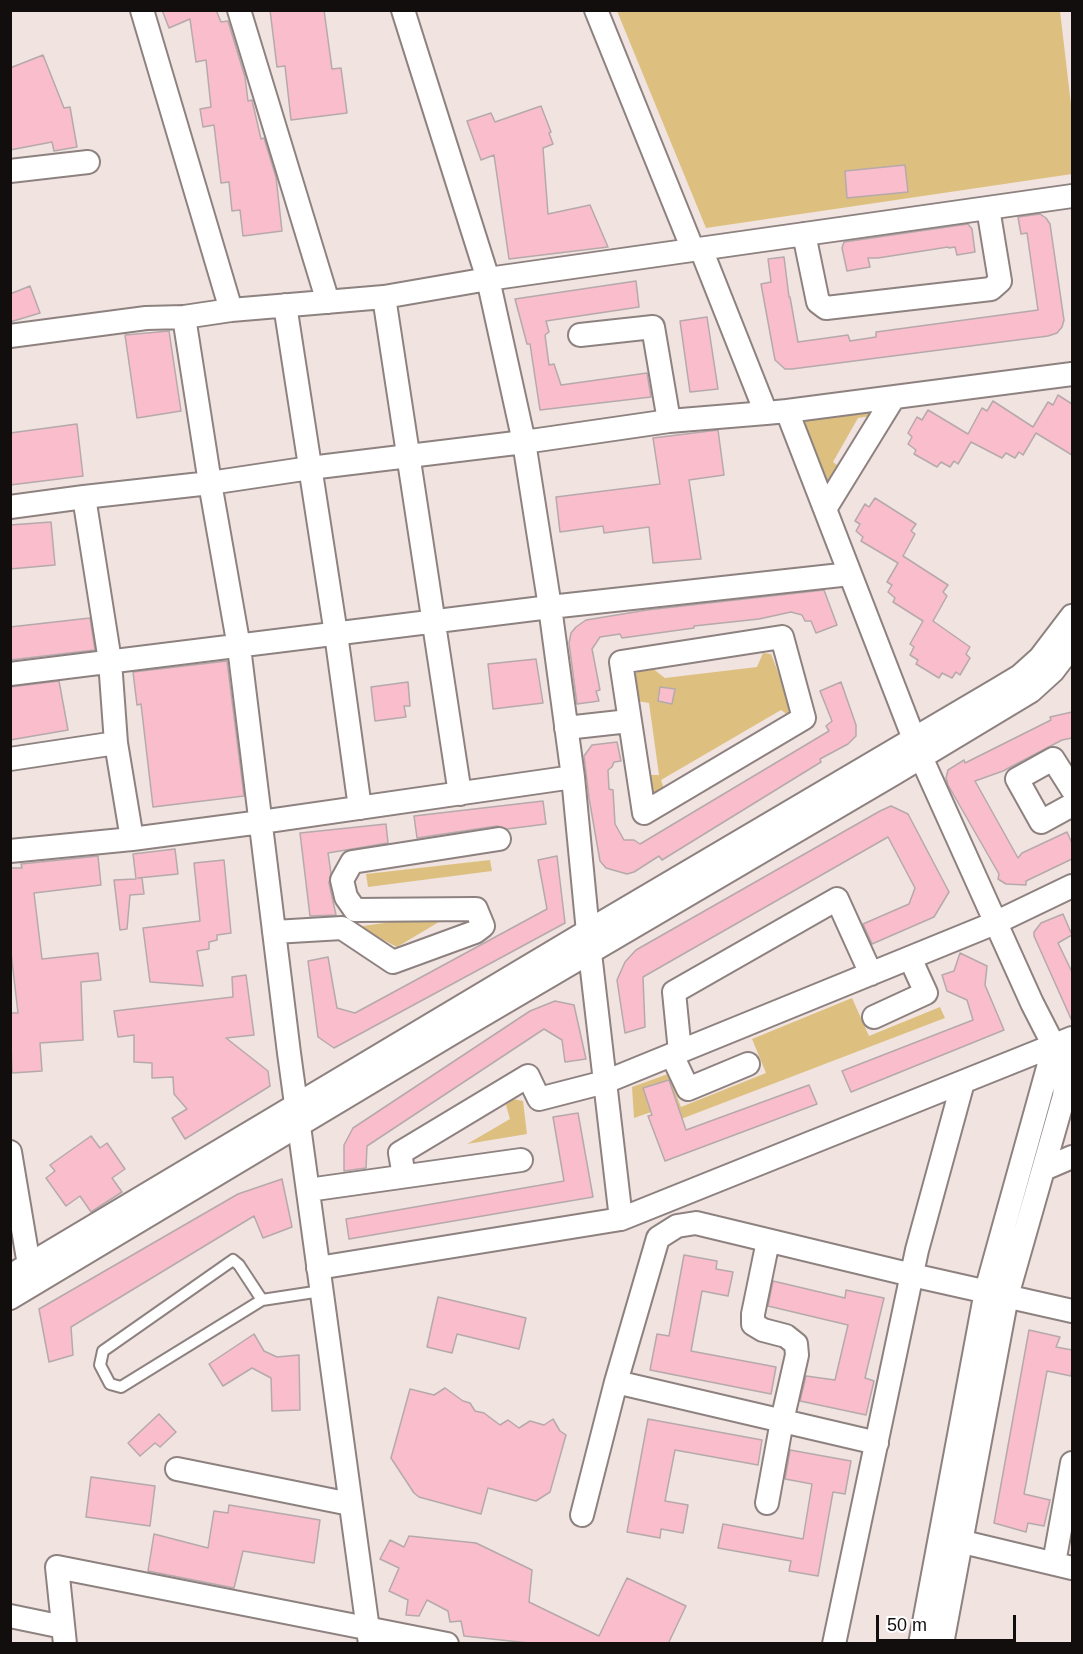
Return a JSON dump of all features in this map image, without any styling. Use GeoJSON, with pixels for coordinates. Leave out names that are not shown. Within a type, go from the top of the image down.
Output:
{"type":"FeatureCollection","features":[{"type":"Feature","properties":{"kind":"street"},"geometry":{"type":"LineString","coordinates":[[142,10],[231,310]]}},
{"type":"Feature","properties":{"kind":"street"},"geometry":{"type":"LineString","coordinates":[[239,10],[328,302]]}},
{"type":"Feature","properties":{"kind":"street"},"geometry":{"type":"LineString","coordinates":[[404,10],[488,279],[524,442],[550,607],[573,777],[589,942],[621,1219]]}},
{"type":"Feature","properties":{"kind":"street"},"geometry":{"type":"LineString","coordinates":[[596,10],[697,250],[825,509],[917,748],[995,923],[1032,1003],[1064,1042],[1067,1064],[1064,1096],[1044,1169],[997,1294],[963,1542],[942,1644]]}},
{"type":"Feature","properties":{"kind":"street"},"geometry":{"type":"LineString","coordinates":[[10,171],[88,162]]}},
{"type":"Feature","properties":{"kind":"street"},"geometry":{"type":"LineString","coordinates":[[10,336],[146,318],[184,317],[285,304],[384,297],[488,279],[1072,196]]}},
{"type":"Feature","properties":{"kind":"street"},"geometry":{"type":"LineString","coordinates":[[804,234],[818,302],[826,308],[991,289],[1000,281],[988,208]]}},
{"type":"Feature","properties":{"kind":"street"},"geometry":{"type":"LineString","coordinates":[[384,297],[460,794]]}},
{"type":"Feature","properties":{"kind":"street"},"geometry":{"type":"LineString","coordinates":[[285,304],[336,634],[360,808]]}},
{"type":"Feature","properties":{"kind":"street"},"geometry":{"type":"LineString","coordinates":[[184,317],[239,646],[274,932],[368,1635]]}},
{"type":"Feature","properties":{"kind":"street"},"geometry":{"type":"LineString","coordinates":[[580,336],[653,327],[669,421]]}},
{"type":"Feature","properties":{"kind":"street"},"geometry":{"type":"LineString","coordinates":[[10,507],[210,483],[669,421],[777,412],[1072,374]]}},
{"type":"Feature","properties":{"kind":"street"},"geometry":{"type":"LineString","coordinates":[[825,509],[894,397]]}},
{"type":"Feature","properties":{"kind":"street"},"geometry":{"type":"LineString","coordinates":[[84,497],[110,661],[116,743],[132,839]]}},
{"type":"Feature","properties":{"kind":"street"},"geometry":{"type":"LineString","coordinates":[[10,674],[550,607],[850,574]]}},
{"type":"Feature","properties":{"kind":"street"},"geometry":{"type":"LineString","coordinates":[[917,748],[1020,676],[1040,658],[1072,616]]}},
{"type":"Feature","properties":{"kind":"street"},"geometry":{"type":"LineString","coordinates":[[782,637],[804,718],[644,813],[629,721],[621,662],[782,637]]}},
{"type":"Feature","properties":{"kind":"street"},"geometry":{"type":"LineString","coordinates":[[10,1152],[19,1282],[917,748],[1031,691],[1053,670],[1072,646]]}},
{"type":"Feature","properties":{"kind":"street"},"geometry":{"type":"LineString","coordinates":[[566,728],[629,721]]}},
{"type":"Feature","properties":{"kind":"street"},"geometry":{"type":"LineString","coordinates":[[10,759],[116,743]]}},
{"type":"Feature","properties":{"kind":"street"},"geometry":{"type":"LineString","coordinates":[[1072,789],[1063,764],[1017,779],[1041,822],[1072,805]]}},
{"type":"Feature","properties":{"kind":"street"},"geometry":{"type":"LineString","coordinates":[[10,851],[132,839],[573,777]]}},
{"type":"Feature","properties":{"kind":"street"},"geometry":{"type":"LineString","coordinates":[[274,932],[349,919],[477,909],[483,926],[475,932],[393,962],[349,919],[342,880],[352,862],[499,839]]}},
{"type":"Feature","properties":{"kind":"street"},"geometry":{"type":"LineString","coordinates":[[404,1176],[400,1153],[528,1077],[539,1099],[605,1082],[995,923],[1072,886]]}},
{"type":"Feature","properties":{"kind":"street"},"geometry":{"type":"LineString","coordinates":[[748,1064],[688,1089],[676,1054],[674,992],[837,899],[871,974]]}},
{"type":"Feature","properties":{"kind":"street"},"geometry":{"type":"LineString","coordinates":[[874,1017],[926,993],[910,958]]}},
{"type":"Feature","properties":{"kind":"street"},"geometry":{"type":"LineString","coordinates":[[320,1280],[621,1219],[1064,1042]]}},
{"type":"Feature","properties":{"kind":"street"},"geometry":{"type":"LineString","coordinates":[[921,1644],[997,1294],[1064,1042]]}},
{"type":"Feature","properties":{"kind":"street"},"geometry":{"type":"LineString","coordinates":[[834,1644],[912,1275],[963,1083]]}},
{"type":"Feature","properties":{"kind":"street"},"geometry":{"type":"LineString","coordinates":[[1044,1169],[1072,1157]]}},
{"type":"Feature","properties":{"kind":"street"},"geometry":{"type":"LineString","coordinates":[[308,1190],[521,1160]]}},
{"type":"Feature","properties":{"kind":"street"},"geometry":{"type":"LineString","coordinates":[[582,1515],[616,1382],[658,1238],[677,1226],[696,1223],[1072,1311]]}},
{"type":"Feature","properties":{"kind":"street"},"geometry":{"type":"LineString","coordinates":[[767,1503],[797,1355],[796,1344],[786,1336],[763,1330],[753,1324],[768,1240]]}},
{"type":"Feature","properties":{"kind":"street"},"geometry":{"type":"LineString","coordinates":[[616,1382],[877,1443]]}},
{"type":"Feature","properties":{"kind":"street"},"geometry":{"type":"LineString","coordinates":[[963,1542],[1063,1566],[1072,1463]]}},
{"type":"Feature","properties":{"kind":"street"},"geometry":{"type":"LineString","coordinates":[[177,1469],[350,1504]]}},
{"type":"Feature","properties":{"kind":"street"},"geometry":{"type":"LineString","coordinates":[[10,1616],[64,1635],[57,1567],[368,1635],[447,1644]]}},
{"type":"Feature","properties":{"kind":"lane"},"geometry":{"type":"LineString","coordinates":[[262,1300],[239,1265],[233,1260],[103,1351],[100,1365],[110,1384],[121,1387],[262,1300],[320,1280]]}},
{"type":"Feature","properties":{"kind":"shaded area"},"geometry":{"type":"Polygon","coordinates":[[[617,11],[1060,11],[1072,113],[1072,174],[706,228],[617,11]]]}},
{"type":"Feature","properties":{"kind":"shaded area"},"geometry":{"type":"Polygon","coordinates":[[[878,403],[877,415],[858,418],[833,462],[842,469],[832,486],[826,484],[803,416],[878,403]]]}},
{"type":"Feature","properties":{"kind":"shaded area"},"geometry":{"type":"Polygon","coordinates":[[[763,653],[771,654],[795,716],[792,718],[781,710],[661,780],[665,792],[652,800],[646,775],[659,775],[649,703],[637,701],[633,674],[652,668],[665,678],[757,667],[763,653]]]}},
{"type":"Feature","properties":{"kind":"shaded area"},"geometry":{"type":"Polygon","coordinates":[[[490,860],[492,871],[368,887],[366,874],[490,860]]]}},
{"type":"Feature","properties":{"kind":"shaded area"},"geometry":{"type":"Polygon","coordinates":[[[454,913],[397,947],[364,930],[363,926],[454,913]]]}},
{"type":"Feature","properties":{"kind":"shaded area"},"geometry":{"type":"Polygon","coordinates":[[[852,998],[869,1036],[940,1007],[945,1018],[681,1119],[674,1104],[634,1118],[632,1087],[668,1074],[681,1107],[766,1073],[752,1039],[852,998]]]}},
{"type":"Feature","properties":{"kind":"shaded area"},"geometry":{"type":"Polygon","coordinates":[[[513,1099],[523,1101],[527,1134],[467,1144],[510,1119],[506,1105],[513,1099]]]}},
{"type":"Feature","properties":{"kind":"building"},"geometry":{"type":"Polygon","coordinates":[[[162,10],[216,10],[221,22],[228,21],[245,77],[248,101],[252,100],[261,139],[264,138],[276,177],[282,231],[243,236],[240,210],[232,211],[229,182],[221,183],[214,125],[203,127],[200,109],[211,107],[206,60],[196,62],[190,19],[169,28],[162,10]]]}},
{"type":"Feature","properties":{"kind":"building"},"geometry":{"type":"Polygon","coordinates":[[[270,10],[324,10],[332,69],[341,68],[347,113],[291,120],[285,66],[277,67],[270,10]]]}},
{"type":"Feature","properties":{"kind":"building"},"geometry":{"type":"Polygon","coordinates":[[[43,55],[64,108],[70,107],[77,147],[54,151],[52,142],[10,150],[10,68],[43,55]]]}},
{"type":"Feature","properties":{"kind":"building"},"geometry":{"type":"Polygon","coordinates":[[[541,106],[553,144],[543,148],[548,214],[590,205],[608,247],[509,259],[494,155],[481,160],[467,121],[491,113],[495,122],[541,106]]]}},
{"type":"Feature","properties":{"kind":"building"},"geometry":{"type":"Polygon","coordinates":[[[905,165],[908,192],[847,198],[845,171],[905,165]]]}},
{"type":"Feature","properties":{"kind":"building"},"geometry":{"type":"Polygon","coordinates":[[[1040,214],[1050,224],[1064,320],[1057,333],[792,369],[785,369],[775,360],[761,284],[771,282],[768,259],[784,257],[798,342],[848,335],[850,341],[876,337],[876,332],[1038,310],[1027,233],[1021,234],[1018,217],[1040,214]]]}},
{"type":"Feature","properties":{"kind":"building"},"geometry":{"type":"Polygon","coordinates":[[[968,224],[972,229],[975,252],[957,255],[955,247],[948,247],[868,258],[870,267],[847,271],[842,248],[844,242],[968,224]]]}},
{"type":"Feature","properties":{"kind":"building"},"geometry":{"type":"Polygon","coordinates":[[[636,281],[639,307],[546,321],[549,332],[545,335],[549,365],[554,364],[561,385],[647,373],[651,397],[540,410],[530,344],[527,344],[515,299],[636,281]]]}},
{"type":"Feature","properties":{"kind":"building"},"geometry":{"type":"Polygon","coordinates":[[[30,286],[40,313],[10,322],[10,294],[30,286]]]}},
{"type":"Feature","properties":{"kind":"building"},"geometry":{"type":"Polygon","coordinates":[[[707,317],[718,389],[690,392],[680,321],[707,317]]]}},
{"type":"Feature","properties":{"kind":"building"},"geometry":{"type":"Polygon","coordinates":[[[169,331],[181,411],[137,418],[125,335],[169,331]]]}},
{"type":"Feature","properties":{"kind":"building"},"geometry":{"type":"Polygon","coordinates":[[[1058,395],[1072,404],[1072,455],[1036,433],[1023,455],[1019,452],[1015,458],[1006,453],[1002,458],[971,442],[958,464],[954,461],[950,467],[941,462],[937,467],[914,454],[916,450],[908,444],[912,437],[908,433],[917,417],[922,420],[928,410],[968,434],[982,408],[987,411],[993,401],[1033,427],[1048,402],[1053,405],[1058,395]]]}},
{"type":"Feature","properties":{"kind":"building"},"geometry":{"type":"Polygon","coordinates":[[[77,424],[83,476],[10,485],[10,433],[77,424]]]}},
{"type":"Feature","properties":{"kind":"building"},"geometry":{"type":"Polygon","coordinates":[[[718,430],[724,475],[689,480],[701,559],[653,563],[649,527],[604,533],[603,526],[560,532],[556,497],[660,484],[653,438],[718,430]]]}},
{"type":"Feature","properties":{"kind":"building"},"geometry":{"type":"Polygon","coordinates":[[[875,498],[916,524],[911,531],[915,534],[903,556],[948,585],[943,592],[947,596],[933,621],[970,647],[966,654],[970,658],[960,675],[956,672],[952,678],[942,673],[939,678],[916,664],[918,660],[910,655],[914,647],[910,644],[923,621],[893,602],[895,598],[888,592],[892,585],[887,582],[898,563],[861,541],[863,537],[856,531],[860,524],[855,521],[865,504],[869,507],[875,498]]]}},
{"type":"Feature","properties":{"kind":"building"},"geometry":{"type":"Polygon","coordinates":[[[51,522],[55,565],[10,569],[10,525],[51,522]]]}},
{"type":"Feature","properties":{"kind":"building"},"geometry":{"type":"Polygon","coordinates":[[[824,590],[837,625],[816,633],[811,621],[805,621],[802,615],[791,612],[759,619],[694,626],[694,628],[622,638],[620,634],[600,637],[592,649],[600,690],[596,691],[599,701],[577,704],[569,643],[571,633],[586,620],[647,610],[824,590]]]}},
{"type":"Feature","properties":{"kind":"building"},"geometry":{"type":"Polygon","coordinates":[[[90,618],[95,650],[10,660],[10,627],[90,618]]]}},
{"type":"Feature","properties":{"kind":"building"},"geometry":{"type":"Polygon","coordinates":[[[536,659],[543,703],[493,709],[488,664],[536,659]]]}},
{"type":"Feature","properties":{"kind":"building"},"geometry":{"type":"Polygon","coordinates":[[[227,661],[244,796],[153,807],[141,704],[137,705],[133,672],[227,661]]]}},
{"type":"Feature","properties":{"kind":"building"},"geometry":{"type":"Polygon","coordinates":[[[59,681],[68,730],[10,740],[10,687],[59,681]]]}},
{"type":"Feature","properties":{"kind":"building"},"geometry":{"type":"Polygon","coordinates":[[[408,682],[410,706],[404,706],[406,717],[375,721],[371,687],[408,682]]]}},
{"type":"Feature","properties":{"kind":"building"},"geometry":{"type":"Polygon","coordinates":[[[841,682],[856,725],[856,736],[848,744],[820,759],[821,762],[662,860],[659,856],[627,874],[606,868],[600,861],[584,756],[592,745],[617,742],[621,761],[614,762],[608,770],[609,789],[613,790],[615,824],[624,840],[634,840],[640,844],[829,731],[826,726],[832,721],[820,691],[841,682]]]}},
{"type":"Feature","properties":{"kind":"building"},"geometry":{"type":"Polygon","coordinates":[[[660,687],[675,689],[672,704],[658,701],[660,687]]]}},
{"type":"Feature","properties":{"kind":"building"},"geometry":{"type":"Polygon","coordinates":[[[1072,712],[1072,738],[1062,740],[1003,771],[975,781],[1018,858],[1022,853],[1067,832],[1072,843],[1072,859],[1026,881],[1026,885],[1006,884],[998,879],[999,874],[948,785],[946,778],[948,770],[964,760],[965,763],[1051,720],[1050,717],[1072,712]]]}},
{"type":"Feature","properties":{"kind":"building"},"geometry":{"type":"Polygon","coordinates":[[[543,801],[546,824],[507,829],[497,826],[417,838],[414,816],[543,801]]]}},
{"type":"Feature","properties":{"kind":"building"},"geometry":{"type":"Polygon","coordinates":[[[891,806],[908,814],[949,892],[934,917],[872,944],[863,924],[909,904],[915,888],[888,837],[643,977],[645,1027],[625,1033],[617,980],[625,962],[636,950],[891,806]]]}},
{"type":"Feature","properties":{"kind":"building"},"geometry":{"type":"Polygon","coordinates":[[[386,824],[388,843],[328,853],[331,873],[329,883],[336,915],[310,916],[300,833],[386,824]]]}},
{"type":"Feature","properties":{"kind":"building"},"geometry":{"type":"Polygon","coordinates":[[[175,849],[178,874],[138,878],[142,878],[144,894],[130,895],[127,929],[120,930],[114,880],[136,879],[133,854],[175,849]]]}},
{"type":"Feature","properties":{"kind":"building"},"geometry":{"type":"Polygon","coordinates":[[[98,856],[101,885],[34,893],[42,959],[98,953],[101,980],[81,982],[83,1040],[40,1043],[42,1071],[12,1073],[10,1013],[18,1013],[10,944],[10,868],[22,868],[21,864],[98,856]]]}},
{"type":"Feature","properties":{"kind":"building"},"geometry":{"type":"Polygon","coordinates":[[[557,856],[565,923],[334,1048],[318,1037],[308,961],[328,957],[337,1008],[355,1013],[547,909],[538,860],[557,856]]]}},
{"type":"Feature","properties":{"kind":"building"},"geometry":{"type":"Polygon","coordinates":[[[224,860],[231,933],[217,935],[217,940],[209,942],[209,949],[197,951],[203,986],[150,982],[143,928],[200,921],[194,863],[224,860]]]}},
{"type":"Feature","properties":{"kind":"building"},"geometry":{"type":"Polygon","coordinates":[[[1063,914],[1072,935],[1058,943],[1072,972],[1072,1021],[1034,936],[1034,932],[1041,923],[1063,914]]]}},
{"type":"Feature","properties":{"kind":"building"},"geometry":{"type":"Polygon","coordinates":[[[960,953],[987,966],[985,985],[1004,1030],[851,1092],[842,1071],[973,1020],[967,1000],[947,991],[942,975],[954,971],[960,953]]]}},
{"type":"Feature","properties":{"kind":"building"},"geometry":{"type":"Polygon","coordinates":[[[246,975],[254,1035],[226,1038],[268,1071],[270,1086],[185,1139],[172,1118],[187,1109],[174,1094],[173,1077],[152,1078],[152,1063],[134,1062],[134,1035],[118,1037],[114,1011],[233,997],[232,977],[246,975]]]}},
{"type":"Feature","properties":{"kind":"building"},"geometry":{"type":"Polygon","coordinates":[[[555,1001],[574,1005],[586,1059],[565,1062],[562,1040],[544,1029],[367,1146],[366,1168],[344,1171],[344,1145],[353,1128],[530,1011],[555,1001]]]}},
{"type":"Feature","properties":{"kind":"building"},"geometry":{"type":"Polygon","coordinates":[[[669,1080],[686,1130],[809,1085],[817,1104],[665,1161],[648,1116],[652,1115],[643,1088],[669,1080]]]}},
{"type":"Feature","properties":{"kind":"building"},"geometry":{"type":"Polygon","coordinates":[[[578,1113],[593,1197],[349,1239],[346,1219],[564,1181],[553,1117],[578,1113]]]}},
{"type":"Feature","properties":{"kind":"building"},"geometry":{"type":"Polygon","coordinates":[[[91,1136],[100,1148],[107,1143],[125,1169],[112,1178],[122,1192],[91,1212],[80,1196],[66,1206],[46,1178],[55,1171],[50,1165],[91,1136]]]}},
{"type":"Feature","properties":{"kind":"building"},"geometry":{"type":"Polygon","coordinates":[[[282,1179],[292,1227],[263,1238],[254,1216],[71,1327],[73,1355],[49,1362],[39,1309],[238,1194],[282,1179]]]}},
{"type":"Feature","properties":{"kind":"building"},"geometry":{"type":"Polygon","coordinates":[[[684,1255],[717,1261],[716,1269],[733,1272],[728,1296],[702,1291],[691,1351],[776,1367],[771,1394],[650,1370],[657,1334],[669,1336],[684,1255]]]}},
{"type":"Feature","properties":{"kind":"building"},"geometry":{"type":"Polygon","coordinates":[[[773,1281],[845,1298],[846,1290],[884,1298],[865,1378],[874,1381],[866,1415],[800,1401],[806,1376],[835,1380],[848,1325],[768,1306],[773,1281]]]}},
{"type":"Feature","properties":{"kind":"building"},"geometry":{"type":"Polygon","coordinates":[[[438,1297],[526,1318],[519,1349],[457,1334],[452,1353],[427,1347],[438,1297]]]}},
{"type":"Feature","properties":{"kind":"building"},"geometry":{"type":"Polygon","coordinates":[[[1029,1330],[1060,1337],[1056,1347],[1072,1350],[1072,1368],[1071,1376],[1047,1371],[1024,1494],[1050,1500],[1044,1526],[1028,1523],[1026,1532],[994,1523],[1029,1330]]]}},
{"type":"Feature","properties":{"kind":"building"},"geometry":{"type":"Polygon","coordinates":[[[254,1334],[264,1351],[277,1357],[299,1355],[300,1410],[272,1411],[271,1378],[252,1368],[223,1386],[209,1364],[254,1334]]]}},
{"type":"Feature","properties":{"kind":"building"},"geometry":{"type":"Polygon","coordinates":[[[445,1388],[463,1401],[470,1403],[475,1411],[484,1413],[500,1425],[508,1420],[519,1428],[530,1421],[544,1425],[553,1419],[560,1431],[566,1435],[550,1492],[536,1501],[488,1488],[481,1514],[419,1497],[414,1493],[391,1458],[410,1389],[434,1395],[445,1388]]]}},
{"type":"Feature","properties":{"kind":"building"},"geometry":{"type":"Polygon","coordinates":[[[159,1414],[176,1432],[160,1447],[155,1443],[140,1456],[128,1443],[159,1414]]]}},
{"type":"Feature","properties":{"kind":"building"},"geometry":{"type":"Polygon","coordinates":[[[648,1419],[762,1440],[758,1465],[675,1450],[665,1501],[688,1505],[683,1533],[661,1529],[660,1538],[627,1532],[648,1419]]]}},
{"type":"Feature","properties":{"kind":"building"},"geometry":{"type":"Polygon","coordinates":[[[790,1450],[851,1461],[845,1494],[833,1492],[818,1576],[789,1571],[791,1561],[718,1548],[723,1524],[803,1539],[812,1484],[785,1479],[790,1450]]]}},
{"type":"Feature","properties":{"kind":"building"},"geometry":{"type":"Polygon","coordinates":[[[91,1477],[155,1486],[150,1526],[86,1517],[91,1477]]]}},
{"type":"Feature","properties":{"kind":"building"},"geometry":{"type":"Polygon","coordinates":[[[229,1505],[320,1520],[314,1563],[243,1551],[234,1588],[148,1571],[154,1534],[208,1548],[214,1511],[228,1513],[229,1505]]]}},
{"type":"Feature","properties":{"kind":"building"},"geometry":{"type":"Polygon","coordinates":[[[409,1536],[476,1543],[532,1570],[529,1602],[599,1636],[627,1578],[686,1606],[668,1644],[538,1644],[464,1636],[461,1621],[450,1622],[448,1611],[427,1600],[419,1616],[406,1615],[408,1600],[389,1591],[399,1568],[380,1559],[390,1540],[404,1547],[409,1536]]]}}]}
